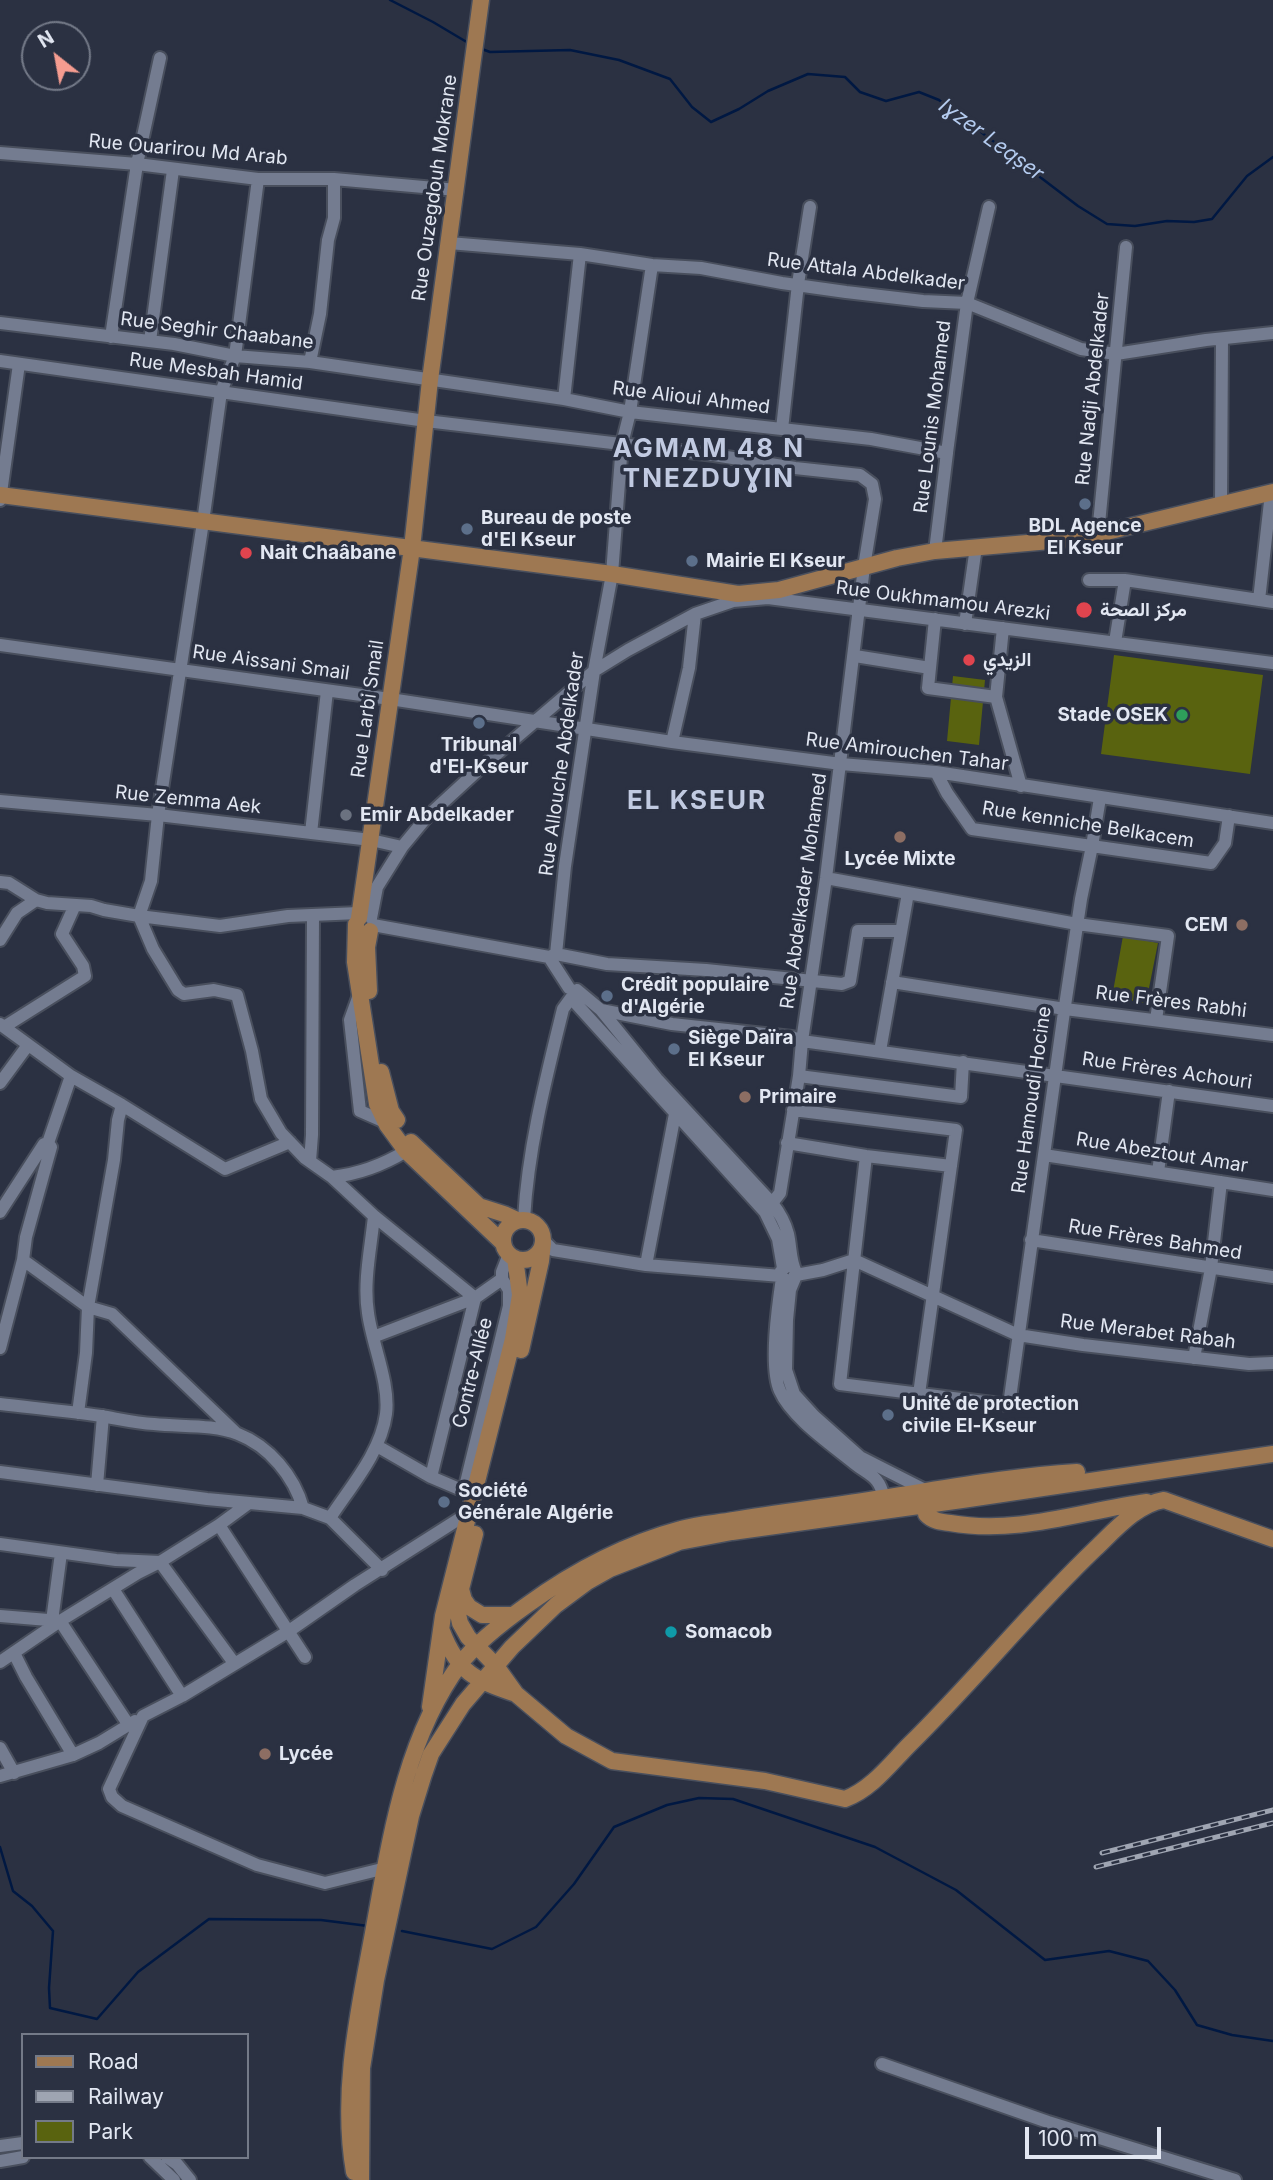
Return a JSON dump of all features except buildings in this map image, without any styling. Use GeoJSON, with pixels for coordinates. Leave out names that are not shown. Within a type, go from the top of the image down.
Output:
{"type":"FeatureCollection","features":[{"type":"Feature","properties":{"kind":"main road","name":"Rue Ouzegdouh Mokrane"},"geometry":{"type":"LineString","coordinates":[[426,421],[481,5]]}},
{"type":"Feature","properties":{"kind":"main road","name":"Rue Larbi Smail"},"geometry":{"type":"LineString","coordinates":[[364,921],[371,840],[412,548],[426,421]]}},
{"type":"Feature","properties":{"kind":"main road"},"geometry":{"type":"LineString","coordinates":[[0,497],[412,548],[738,593],[779,590],[935,551],[1062,540],[1098,534],[1272,492]]}},
{"type":"Feature","properties":{"kind":"main road"},"geometry":{"type":"LineString","coordinates":[[364,921],[354,940],[355,962],[377,1104],[385,1122],[406,1152],[509,1252],[522,1260],[532,1258],[538,1253],[543,1242]]}},
{"type":"Feature","properties":{"kind":"main road"},"geometry":{"type":"LineString","coordinates":[[364,921],[367,975],[381,1072],[391,1111],[411,1143],[479,1206],[535,1224],[540,1229],[543,1242],[541,1261],[514,1380],[456,1605],[457,1615],[468,1637],[516,1694],[566,1736],[612,1761],[765,1781],[845,1799],[867,1787],[936,1719],[1062,1581],[1120,1525],[1157,1501]]}},
{"type":"Feature","properties":{"kind":"main road"},"geometry":{"type":"LineString","coordinates":[[355,2180],[350,2147],[350,2073],[361,1998],[401,1800],[428,1720],[446,1603],[470,1512],[470,1492],[513,1339],[520,1295],[505,1230],[520,1220]]}},
{"type":"Feature","properties":{"kind":"main road"},"geometry":{"type":"LineString","coordinates":[[361,2180],[362,2068],[376,1980],[411,1816],[431,1754],[454,1716],[481,1682],[512,1647],[556,1605],[610,1569],[679,1542],[926,1497],[1273,1454]]}},
{"type":"Feature","properties":{"kind":"main road"},"geometry":{"type":"LineString","coordinates":[[428,1720],[460,1665],[477,1645],[555,1585],[625,1548],[684,1528],[884,1498],[926,1497]]}},
{"type":"Feature","properties":{"kind":"main road"},"geometry":{"type":"LineString","coordinates":[[926,1497],[926,1514],[936,1521],[959,1525],[1014,1527],[1157,1501],[1170,1502],[1273,1539]]}},
{"type":"Feature","properties":{"kind":"main road"},"geometry":{"type":"LineString","coordinates":[[462,1585],[464,1600],[474,1612],[482,1615],[513,1615]]}},
{"type":"Feature","properties":{"kind":"main road"},"geometry":{"type":"LineString","coordinates":[[442,1629],[452,1655],[460,1665],[481,1682],[516,1694]]}},
{"type":"Feature","properties":{"kind":"main road"},"geometry":{"type":"LineString","coordinates":[[512,1647],[505,1664],[505,1672],[516,1694]]}},
{"type":"Feature","properties":{"kind":"main road"},"geometry":{"type":"LineString","coordinates":[[454,1716],[490,1695],[516,1694]]}},
{"type":"Feature","properties":{"kind":"street"},"geometry":{"type":"LineString","coordinates":[[111,337],[137,164],[160,58]]}},
{"type":"Feature","properties":{"kind":"street","name":"Rue Ouarirou Md Arab"},"geometry":{"type":"LineString","coordinates":[[0,153],[137,164],[258,179],[334,179],[457,190]]}},
{"type":"Feature","properties":{"kind":"street"},"geometry":{"type":"LineString","coordinates":[[150,341],[173,170]]}},
{"type":"Feature","properties":{"kind":"street"},"geometry":{"type":"LineString","coordinates":[[258,179],[235,356],[221,392],[158,815],[151,881],[139,916],[153,949],[178,990],[184,995],[214,990],[237,995],[261,1099],[281,1133],[374,1216],[475,1298]]}},
{"type":"Feature","properties":{"kind":"street"},"geometry":{"type":"LineString","coordinates":[[310,362],[320,314],[328,240],[334,218],[334,179]]}},
{"type":"Feature","properties":{"kind":"street"},"geometry":{"type":"LineString","coordinates":[[782,429],[810,207]]}},
{"type":"Feature","properties":{"kind":"street","name":"Rue Lounis Mohamed"},"geometry":{"type":"LineString","coordinates":[[935,551],[967,303],[989,207]]}},
{"type":"Feature","properties":{"kind":"street","name":"Rue Attala Abdelkader"},"geometry":{"type":"LineString","coordinates":[[449,243],[701,268],[782,283],[923,301],[967,303],[1081,349],[1116,354],[1273,333]]}},
{"type":"Feature","properties":{"kind":"street","name":"Rue Nadji Abdelkader"},"geometry":{"type":"LineString","coordinates":[[1098,534],[1126,247]]}},
{"type":"Feature","properties":{"kind":"street"},"geometry":{"type":"LineString","coordinates":[[564,399],[580,254]]}},
{"type":"Feature","properties":{"kind":"street","name":"Rue Allouche Abdelkader"},"geometry":{"type":"LineString","coordinates":[[552,955],[611,574],[622,444],[630,412],[652,265]]}},
{"type":"Feature","properties":{"kind":"street","name":"Rue Seghir Chaabane"},"geometry":{"type":"LineString","coordinates":[[0,323],[430,380]]}},
{"type":"Feature","properties":{"kind":"street"},"geometry":{"type":"LineString","coordinates":[[1221,503],[1222,340]]}},
{"type":"Feature","properties":{"kind":"street","name":"Rue Mesbah Hamid"},"geometry":{"type":"LineString","coordinates":[[0,362],[426,421],[860,475],[872,484],[875,499],[864,567]]}},
{"type":"Feature","properties":{"kind":"street"},"geometry":{"type":"LineString","coordinates":[[0,497],[19,364]]}},
{"type":"Feature","properties":{"kind":"street","name":"Rue Alioui Ahmed"},"geometry":{"type":"LineString","coordinates":[[430,380],[564,399],[630,412],[871,439],[947,453],[935,551]]}},
{"type":"Feature","properties":{"kind":"street"},"geometry":{"type":"LineString","coordinates":[[1259,600],[1268,567],[1272,492]]}},
{"type":"Feature","properties":{"kind":"street"},"geometry":{"type":"LineString","coordinates":[[965,624],[976,547]]}},
{"type":"Feature","properties":{"kind":"street","name":"Rue Abdelkader Mohamed"},"geometry":{"type":"LineString","coordinates":[[769,1207],[780,1194],[799,1076],[855,656],[864,567]]}},
{"type":"Feature","properties":{"kind":"street"},"geometry":{"type":"LineString","coordinates":[[1089,580],[1125,580],[1273,602]]}},
{"type":"Feature","properties":{"kind":"street"},"geometry":{"type":"LineString","coordinates":[[1115,642],[1125,580]]}},
{"type":"Feature","properties":{"kind":"street","name":"Rue Oukhmamou Arezki"},"geometry":{"type":"LineString","coordinates":[[364,921],[377,887],[402,847],[426,818],[477,771],[594,671],[695,614],[733,601],[768,598],[1273,663]]}},
{"type":"Feature","properties":{"kind":"street"},"geometry":{"type":"LineString","coordinates":[[672,742],[689,668],[695,614]]}},
{"type":"Feature","properties":{"kind":"street"},"geometry":{"type":"LineString","coordinates":[[935,619],[928,688],[996,698]]}},
{"type":"Feature","properties":{"kind":"street"},"geometry":{"type":"LineString","coordinates":[[1003,628],[996,698],[1021,786]]}},
{"type":"Feature","properties":{"kind":"street","name":"Rue Aissani Smail"},"geometry":{"type":"LineString","coordinates":[[0,645],[390,699],[535,722]]}},
{"type":"Feature","properties":{"kind":"street"},"geometry":{"type":"LineString","coordinates":[[855,656],[930,668]]}},
{"type":"Feature","properties":{"kind":"street"},"geometry":{"type":"LineString","coordinates":[[311,833],[327,691]]}},
{"type":"Feature","properties":{"kind":"street","name":"Rue Amirouchen Tahar"},"geometry":{"type":"LineString","coordinates":[[535,722],[841,764],[936,772],[1273,823]]}},
{"type":"Feature","properties":{"kind":"street","name":"Rue kenniche Belkacem"},"geometry":{"type":"LineString","coordinates":[[936,772],[972,829],[1212,863],[1225,843],[1229,816]]}},
{"type":"Feature","properties":{"kind":"street","name":"Rue Hamoudi Hocine"},"geometry":{"type":"LineString","coordinates":[[919,1394],[1006,1406],[1010,1403],[1077,924],[1100,798]]}},
{"type":"Feature","properties":{"kind":"street","name":"Rue Zemma Aek"},"geometry":{"type":"LineString","coordinates":[[0,800],[158,815],[371,840],[402,847]]}},
{"type":"Feature","properties":{"kind":"street"},"geometry":{"type":"LineString","coordinates":[[826,878],[1077,924],[1167,936],[1156,1020]]}},
{"type":"Feature","properties":{"kind":"street"},"geometry":{"type":"LineString","coordinates":[[0,882],[9,883],[47,904],[91,906],[139,916],[220,926],[288,916],[336,913],[364,921],[607,964],[706,970],[842,984],[850,981],[858,931],[901,931]]}},
{"type":"Feature","properties":{"kind":"street"},"geometry":{"type":"LineString","coordinates":[[880,1051],[908,893]]}},
{"type":"Feature","properties":{"kind":"street"},"geometry":{"type":"LineString","coordinates":[[0,940],[17,913],[36,900]]}},
{"type":"Feature","properties":{"kind":"street"},"geometry":{"type":"LineString","coordinates":[[75,905],[62,934],[83,966],[85,976],[2,1026],[71,1076],[225,1169],[290,1142]]}},
{"type":"Feature","properties":{"kind":"street"},"geometry":{"type":"LineString","coordinates":[[310,1161],[313,916]]}},
{"type":"Feature","properties":{"kind":"street"},"geometry":{"type":"LineString","coordinates":[[552,955],[572,992],[676,1114],[784,1223],[788,1235],[790,1290],[786,1320],[786,1370],[794,1394],[814,1416],[860,1457],[926,1497]]}},
{"type":"Feature","properties":{"kind":"street","name":"Rue Frères Rabhi"},"geometry":{"type":"LineString","coordinates":[[892,982],[1065,1009],[1273,1035]]}},
{"type":"Feature","properties":{"kind":"street"},"geometry":{"type":"LineString","coordinates":[[520,1220],[540,1106],[562,1009],[572,992]]}},
{"type":"Feature","properties":{"kind":"street"},"geometry":{"type":"LineString","coordinates":[[572,992],[601,1010],[657,1079],[769,1207]]}},
{"type":"Feature","properties":{"kind":"street","name":"Rue Frères Achouri"},"geometry":{"type":"LineString","coordinates":[[601,1010],[672,1024],[792,1037],[802,1041],[1273,1106]]}},
{"type":"Feature","properties":{"kind":"street"},"geometry":{"type":"LineString","coordinates":[[0,1082],[28,1045]]}},
{"type":"Feature","properties":{"kind":"street"},"geometry":{"type":"LineString","coordinates":[[799,1076],[961,1097],[963,1062]]}},
{"type":"Feature","properties":{"kind":"street"},"geometry":{"type":"LineString","coordinates":[[0,1212],[44,1144],[48,1143],[71,1076]]}},
{"type":"Feature","properties":{"kind":"street"},"geometry":{"type":"LineString","coordinates":[[1158,1172],[1169,1091]]}},
{"type":"Feature","properties":{"kind":"street"},"geometry":{"type":"LineString","coordinates":[[78,1413],[86,1353],[88,1307],[122,1105]]}},
{"type":"Feature","properties":{"kind":"street"},"geometry":{"type":"LineString","coordinates":[[793,1111],[957,1130],[919,1394],[840,1384],[866,1156]]}},
{"type":"Feature","properties":{"kind":"street"},"geometry":{"type":"LineString","coordinates":[[646,1265],[676,1114]]}},
{"type":"Feature","properties":{"kind":"street"},"geometry":{"type":"LineString","coordinates":[[0,1348],[51,1147],[48,1143]]}},
{"type":"Feature","properties":{"kind":"street"},"geometry":{"type":"LineString","coordinates":[[788,1143],[951,1166]]}},
{"type":"Feature","properties":{"kind":"street"},"geometry":{"type":"LineString","coordinates":[[332,1177],[355,1174],[389,1162],[406,1152]]}},
{"type":"Feature","properties":{"kind":"street","name":"Rue Abeztout Amar"},"geometry":{"type":"LineString","coordinates":[[1044,1155],[1273,1190]]}},
{"type":"Feature","properties":{"kind":"street"},"geometry":{"type":"LineString","coordinates":[[1194,1358],[1210,1268],[1221,1182]]}},
{"type":"Feature","properties":{"kind":"street"},"geometry":{"type":"LineString","coordinates":[[330,1518],[377,1446],[386,1412],[383,1379],[366,1296],[374,1216]]}},
{"type":"Feature","properties":{"kind":"street","name":"Rue Frères Bahmed"},"geometry":{"type":"LineString","coordinates":[[1031,1240],[1273,1277]]}},
{"type":"Feature","properties":{"kind":"street"},"geometry":{"type":"LineString","coordinates":[[543,1242],[553,1250],[646,1265],[788,1273],[854,1260]]}},
{"type":"Feature","properties":{"kind":"street","name":"Contre-Allée"},"geometry":{"type":"LineString","coordinates":[[470,1492],[509,1306],[509,1290],[502,1279],[502,1272],[509,1252]]}},
{"type":"Feature","properties":{"kind":"street"},"geometry":{"type":"LineString","coordinates":[[23,1260],[88,1307],[112,1314],[236,1432],[267,1453],[289,1474],[303,1508]]}},
{"type":"Feature","properties":{"kind":"street","name":"Rue Merabet Rabah"},"geometry":{"type":"LineString","coordinates":[[854,1260],[1018,1335],[1194,1358],[1249,1364],[1273,1363]]}},
{"type":"Feature","properties":{"kind":"street"},"geometry":{"type":"LineString","coordinates":[[788,1273],[776,1345],[776,1375],[780,1391],[787,1404],[812,1429],[859,1467],[876,1477],[884,1498]]}},
{"type":"Feature","properties":{"kind":"street"},"geometry":{"type":"LineString","coordinates":[[373,1337],[475,1298],[502,1279]]}},
{"type":"Feature","properties":{"kind":"street"},"geometry":{"type":"LineString","coordinates":[[431,1477],[475,1298]]}},
{"type":"Feature","properties":{"kind":"street"},"geometry":{"type":"LineString","coordinates":[[0,1404],[103,1416],[121,1421],[236,1432]]}},
{"type":"Feature","properties":{"kind":"street"},"geometry":{"type":"LineString","coordinates":[[97,1485],[103,1416]]}},
{"type":"Feature","properties":{"kind":"street"},"geometry":{"type":"LineString","coordinates":[[377,1446],[431,1477],[470,1492]]}},
{"type":"Feature","properties":{"kind":"street"},"geometry":{"type":"LineString","coordinates":[[0,1472],[303,1508],[330,1518],[382,1570]]}},
{"type":"Feature","properties":{"kind":"street"},"geometry":{"type":"LineString","coordinates":[[0,1662],[56,1621],[160,1562],[249,1503]]}},
{"type":"Feature","properties":{"kind":"street"},"geometry":{"type":"LineString","coordinates":[[0,1776],[74,1755],[99,1743],[289,1631],[355,1585],[470,1512]]}},
{"type":"Feature","properties":{"kind":"street"},"geometry":{"type":"LineString","coordinates":[[219,1525],[305,1657]]}},
{"type":"Feature","properties":{"kind":"street"},"geometry":{"type":"LineString","coordinates":[[0,1544],[116,1560],[160,1562]]}},
{"type":"Feature","properties":{"kind":"street"},"geometry":{"type":"LineString","coordinates":[[61,1553],[56,1621],[128,1724]]}},
{"type":"Feature","properties":{"kind":"street"},"geometry":{"type":"LineString","coordinates":[[160,1562],[234,1663]]}},
{"type":"Feature","properties":{"kind":"street"},"geometry":{"type":"LineString","coordinates":[[113,1589],[182,1696]]}},
{"type":"Feature","properties":{"kind":"street"},"geometry":{"type":"LineString","coordinates":[[0,1616],[56,1621]]}},
{"type":"Feature","properties":{"kind":"street"},"geometry":{"type":"LineString","coordinates":[[14,1653],[74,1755]]}},
{"type":"Feature","properties":{"kind":"street"},"geometry":{"type":"LineString","coordinates":[[143,1716],[109,1789],[112,1797],[122,1806],[257,1865],[325,1883],[386,1868]]}},
{"type":"Feature","properties":{"kind":"street"},"geometry":{"type":"LineString","coordinates":[[0,1748],[14,1773]]}},
{"type":"Feature","properties":{"kind":"street"},"geometry":{"type":"LineString","coordinates":[[882,2064],[1048,2122],[1235,2180]]}},
{"type":"Feature","properties":{"kind":"street"},"geometry":{"type":"LineString","coordinates":[[0,2146],[21,2143]]}},
{"type":"Feature","properties":{"kind":"street"},"geometry":{"type":"LineString","coordinates":[[0,2161],[21,2157]]}},
{"type":"Feature","properties":{"kind":"street"},"geometry":{"type":"LineString","coordinates":[[152,2159],[174,2180]]}},
{"type":"Feature","properties":{"kind":"street"},"geometry":{"type":"LineString","coordinates":[[170,2159],[190,2180]]}},
{"type":"Feature","properties":{"kind":"green space","name":"Stade OSEK"},"geometry":{"type":"Polygon","coordinates":[[[1114,655],[1263,675],[1250,774],[1101,754],[1114,655]]]}},
{"type":"Feature","properties":{"kind":"green space"},"geometry":{"type":"Polygon","coordinates":[[[953,676],[985,680],[979,745],[947,741],[953,676]]]}},
{"type":"Feature","properties":{"kind":"green space"},"geometry":{"type":"Polygon","coordinates":[[[1123,936],[1158,943],[1146,1003],[1112,997],[1123,936]]]}},
{"type":"Feature","properties":{"kind":"waterway","name":"Iɣzer Leqṣer"},"geometry":{"type":"LineString","coordinates":[[390,0],[470,44]]}},
{"type":"Feature","properties":{"kind":"waterway","name":"Iɣzer Leqṣer"},"geometry":{"type":"LineString","coordinates":[[479,48],[490,52],[570,50],[619,60],[670,79],[692,107],[711,122],[768,91],[808,74],[845,77],[860,92],[886,101],[919,92],[939,100],[1078,206],[1107,224],[1135,226],[1212,219],[1247,176],[1273,157]]}},
{"type":"Feature","properties":{"kind":"waterway"},"geometry":{"type":"LineString","coordinates":[[402,1931],[492,1949],[536,1927],[574,1884],[614,1827],[667,1805],[699,1798],[733,1799],[875,1847],[956,1890],[1045,1960],[1109,1951],[1148,1961],[1175,1990],[1197,2025],[1232,2035],[1273,2041]]}},
{"type":"Feature","properties":{"kind":"waterway"},"geometry":{"type":"LineString","coordinates":[[0,1847],[13,1891],[32,1906],[53,1931],[50,2008],[97,2019],[138,1972],[209,1919],[321,1920],[368,1926]]}},
{"type":"Feature","properties":{"kind":"railway"},"geometry":{"type":"LineString","coordinates":[[1102,1853],[1273,1810]]}},
{"type":"Feature","properties":{"kind":"railway"},"geometry":{"type":"LineString","coordinates":[[1096,1867],[1273,1823]]}},
{"type":"Feature","properties":{"kind":"place","name":"BDL Agence El Kseur"},"geometry":{"type":"Point","coordinates":[1085,504]}},
{"type":"Feature","properties":{"kind":"place","name":"Bureau de poste d'El Kseur"},"geometry":{"type":"Point","coordinates":[467,529]}},
{"type":"Feature","properties":{"kind":"place","name":"Nait Chaâbane"},"geometry":{"type":"Point","coordinates":[246,553]}},
{"type":"Feature","properties":{"kind":"place","name":"Mairie El Kseur"},"geometry":{"type":"Point","coordinates":[692,561]}},
{"type":"Feature","properties":{"kind":"place","name":"مركز الصحة"},"geometry":{"type":"Point","coordinates":[1084,610]}},
{"type":"Feature","properties":{"kind":"place","name":"الزيدي"},"geometry":{"type":"Point","coordinates":[969,660]}},
{"type":"Feature","properties":{"kind":"place","name":"Stade OSEK"},"geometry":{"type":"Point","coordinates":[1182,715]}},
{"type":"Feature","properties":{"kind":"place","name":"Tribunal d'El-Kseur"},"geometry":{"type":"Point","coordinates":[479,723]}},
{"type":"Feature","properties":{"kind":"place","name":"Emir Abdelkader"},"geometry":{"type":"Point","coordinates":[346,815]}},
{"type":"Feature","properties":{"kind":"place","name":"Lycée Mixte"},"geometry":{"type":"Point","coordinates":[900,837]}},
{"type":"Feature","properties":{"kind":"place","name":"CEM"},"geometry":{"type":"Point","coordinates":[1242,925]}},
{"type":"Feature","properties":{"kind":"place","name":"Crédit populaire d'Algérie"},"geometry":{"type":"Point","coordinates":[607,996]}},
{"type":"Feature","properties":{"kind":"place","name":"Siège Daïra El Kseur"},"geometry":{"type":"Point","coordinates":[674,1049]}},
{"type":"Feature","properties":{"kind":"place","name":"Primaire"},"geometry":{"type":"Point","coordinates":[745,1097]}},
{"type":"Feature","properties":{"kind":"place","name":"Unité de protection civile El-Kseur"},"geometry":{"type":"Point","coordinates":[888,1415]}},
{"type":"Feature","properties":{"kind":"place","name":"Société Générale Algérie"},"geometry":{"type":"Point","coordinates":[444,1502]}},
{"type":"Feature","properties":{"kind":"place","name":"Somacob"},"geometry":{"type":"Point","coordinates":[671,1632]}},
{"type":"Feature","properties":{"kind":"place","name":"Lycée"},"geometry":{"type":"Point","coordinates":[265,1754]}},
{"type":"Feature","properties":{"kind":"district","name":"AGMAM 48 N TNEZDUƔIN"},"geometry":{"type":"Point","coordinates":[709,464]}},
{"type":"Feature","properties":{"kind":"district","name":"EL KSEUR"},"geometry":{"type":"Point","coordinates":[697,801]}}]}
